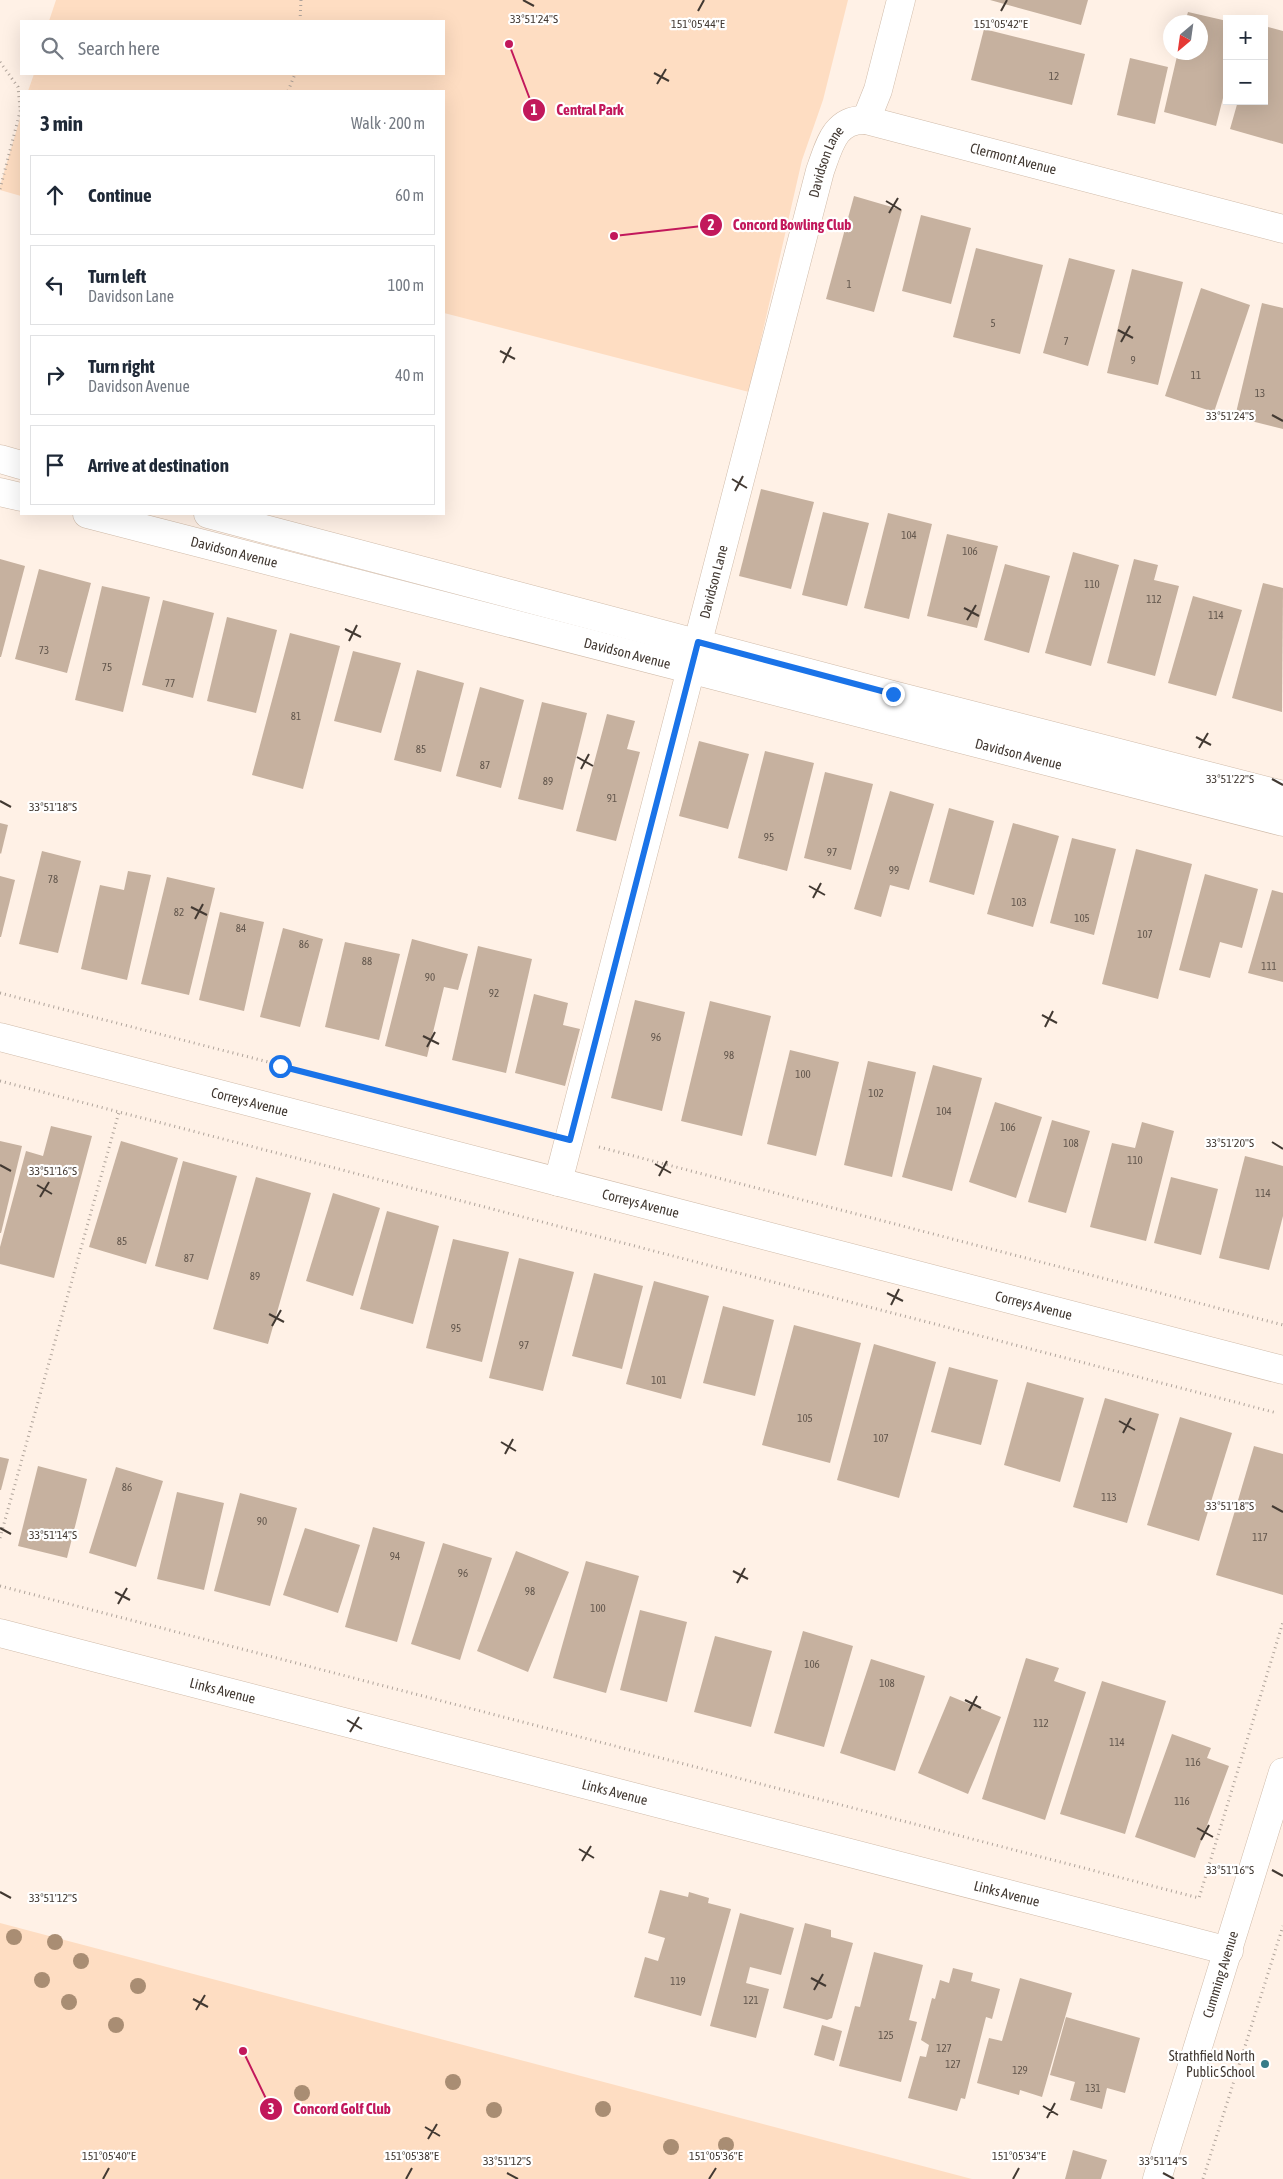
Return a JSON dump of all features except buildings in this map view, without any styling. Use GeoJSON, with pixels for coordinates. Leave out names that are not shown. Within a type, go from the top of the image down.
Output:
{"type":"FeatureCollection","features":[{"type":"Feature","properties":{"kind":"street"},"geometry":{"type":"LineString","coordinates":[[866,120],[878,90],[901,0]]}},
{"type":"Feature","properties":{"kind":"street","name":"Davidson Lane"},"geometry":{"type":"LineString","coordinates":[[558,1182],[820,171],[831,142],[844,123],[855,119],[866,120]]}},
{"type":"Feature","properties":{"kind":"street","name":"Clermont Avenue"},"geometry":{"type":"LineString","coordinates":[[866,120],[1283,229]]}},
{"type":"Feature","properties":{"kind":"street"},"geometry":{"type":"LineString","coordinates":[[0,459],[20,465]]}},
{"type":"Feature","properties":{"kind":"street"},"geometry":{"type":"LineString","coordinates":[[0,492],[20,497]]}},
{"type":"Feature","properties":{"kind":"street","name":"Davidson Avenue"},"geometry":{"type":"LineString","coordinates":[[91,515],[1283,822]]}},
{"type":"Feature","properties":{"kind":"street","name":"Davidson Avenue"},"geometry":{"type":"LineString","coordinates":[[212,515],[1283,795]]}},
{"type":"Feature","properties":{"kind":"street","name":"Correys Avenue"},"geometry":{"type":"LineString","coordinates":[[0,1037],[1283,1370]]}},
{"type":"Feature","properties":{"kind":"street","name":"Links Avenue"},"geometry":{"type":"LineString","coordinates":[[0,1633],[1229,1951]]}},
{"type":"Feature","properties":{"kind":"street","name":"Cumming Avenue"},"geometry":{"type":"LineString","coordinates":[[1157,2179],[1283,1772]]}},
{"type":"Feature","properties":{"kind":"path"},"geometry":{"type":"LineString","coordinates":[[300,20],[301,0]]}},
{"type":"Feature","properties":{"kind":"path"},"geometry":{"type":"LineString","coordinates":[[0,62],[18,87],[20,101]]}},
{"type":"Feature","properties":{"kind":"path"},"geometry":{"type":"LineString","coordinates":[[288,90],[295,75]]}},
{"type":"Feature","properties":{"kind":"path"},"geometry":{"type":"LineString","coordinates":[[0,189],[20,112]]}},
{"type":"Feature","properties":{"kind":"path"},"geometry":{"type":"LineString","coordinates":[[0,993],[1283,1325]]}},
{"type":"Feature","properties":{"kind":"path"},"geometry":{"type":"LineString","coordinates":[[0,1081],[1277,1413]]}},
{"type":"Feature","properties":{"kind":"path"},"geometry":{"type":"LineString","coordinates":[[0,1538],[119,1112]]}},
{"type":"Feature","properties":{"kind":"path"},"geometry":{"type":"LineString","coordinates":[[0,1586],[1198,1898],[1283,1622]]}},
{"type":"Feature","properties":{"kind":"path"},"geometry":{"type":"LineString","coordinates":[[1203,2179],[1283,1926]]}},
{"type":"Feature","properties":{"kind":"shaded area"},"geometry":{"type":"Polygon","coordinates":[[[56,0],[848,0],[823,100],[802,160],[749,392],[445,313],[445,90],[28,90],[34,75],[445,75],[445,20],[49,20],[56,0]]]}},
{"type":"Feature","properties":{"kind":"shaded area"},"geometry":{"type":"Polygon","coordinates":[[[20,118],[20,196],[0,190],[20,118]]]}},
{"type":"Feature","properties":{"kind":"shaded area"},"geometry":{"type":"Polygon","coordinates":[[[0,1923],[972,2179],[0,2179],[0,1923]]]}},
{"type":"Feature","properties":{"kind":"place","name":"Central Park"},"geometry":{"type":"Point","coordinates":[509,44]}},
{"type":"Feature","properties":{"kind":"place","name":"Concord Bowling Club"},"geometry":{"type":"Point","coordinates":[614,236]}},
{"type":"Feature","properties":{"kind":"place","name":"Concord Golf Club"},"geometry":{"type":"Point","coordinates":[243,2051]}},
{"type":"Feature","properties":{"kind":"place","name":"Strathfield North Public School"},"geometry":{"type":"Point","coordinates":[1265,2064]}},
{"type":"Feature","properties":{"kind":"route"},"geometry":{"type":"LineString","coordinates":[[280,1066],[570,1140],[698,642],[893,694]]}}]}
